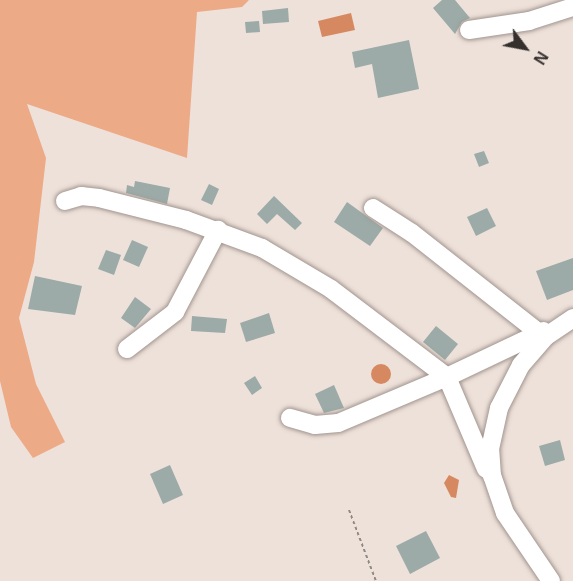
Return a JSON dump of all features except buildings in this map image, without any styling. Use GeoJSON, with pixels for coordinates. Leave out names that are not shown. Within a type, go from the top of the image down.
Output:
{"type":"FeatureCollection","features":[{"type":"Feature","properties":{"kind":"street"},"geometry":{"type":"LineString","coordinates":[[469,30],[529,21],[573,7]]}},
{"type":"Feature","properties":{"kind":"street"},"geometry":{"type":"LineString","coordinates":[[65,201],[92,197],[218,230],[304,271],[447,377],[505,513],[551,581]]}},
{"type":"Feature","properties":{"kind":"street"},"geometry":{"type":"LineString","coordinates":[[373,208],[412,233],[539,333]]}},
{"type":"Feature","properties":{"kind":"street"},"geometry":{"type":"LineString","coordinates":[[127,349],[175,312],[218,230]]}},
{"type":"Feature","properties":{"kind":"street"},"geometry":{"type":"LineString","coordinates":[[290,418],[315,425],[338,423],[447,377],[573,318]]}},
{"type":"Feature","properties":{"kind":"street"},"geometry":{"type":"LineString","coordinates":[[505,513],[490,457],[499,408],[534,347],[573,318]]}},
{"type":"Feature","properties":{"kind":"path"},"geometry":{"type":"LineString","coordinates":[[350,510],[376,581]]}},
{"type":"Feature","properties":{"kind":"shaded area"},"geometry":{"type":"Polygon","coordinates":[[[0,0],[249,0],[242,7],[197,12],[187,158],[27,104],[46,158],[34,262],[19,318],[36,384],[65,442],[33,458],[11,427],[0,381],[0,0]]]}},
{"type":"Feature","properties":{"kind":"shaded area"},"geometry":{"type":"Polygon","coordinates":[[[351,13],[355,30],[322,37],[318,21],[351,13]]]}},
{"type":"Feature","properties":{"kind":"shaded area"},"geometry":{"type":"Polygon","coordinates":[[[381,364],[388,367],[391,374],[388,381],[381,384],[374,381],[371,374],[374,367],[381,364]]]}},
{"type":"Feature","properties":{"kind":"shaded area"},"geometry":{"type":"Polygon","coordinates":[[[449,475],[459,480],[456,498],[451,497],[444,483],[449,475]]]}}]}
